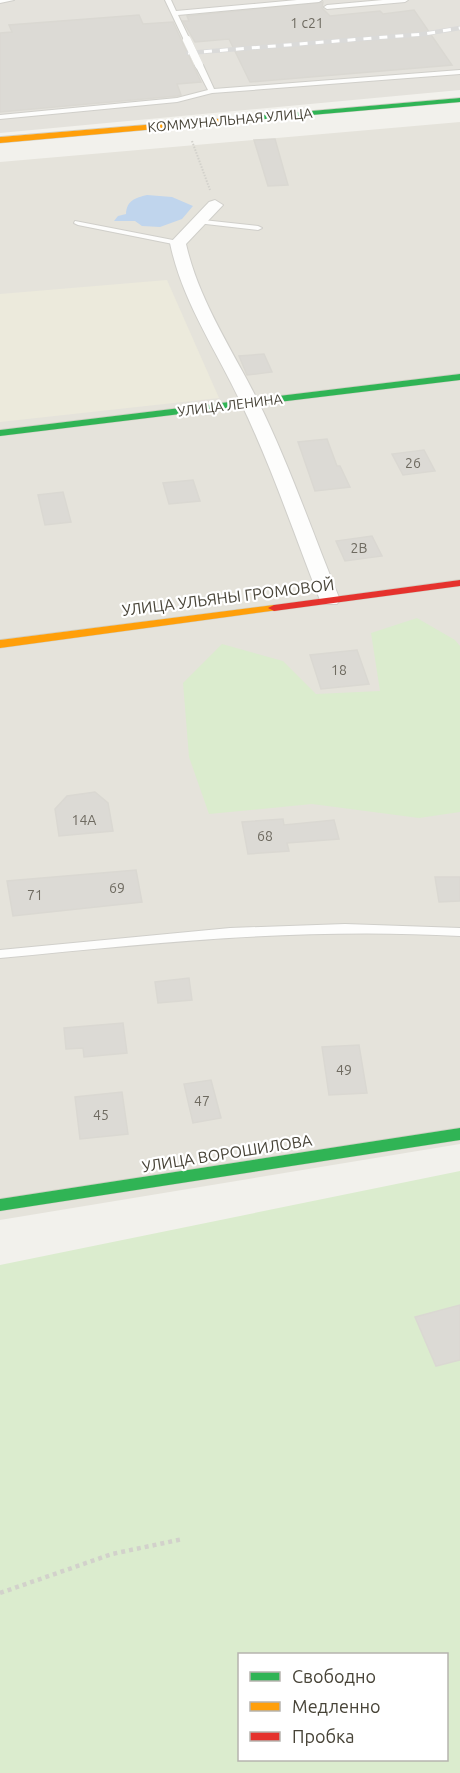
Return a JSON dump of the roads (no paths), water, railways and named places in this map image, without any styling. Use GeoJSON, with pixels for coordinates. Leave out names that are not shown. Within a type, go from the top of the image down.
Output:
{"type":"FeatureCollection","features":[{"type":"Feature","properties":{"kind":"street","name":"КОММУНАЛЬНАЯ УЛИЦА"},"geometry":{"type":"LineString","coordinates":[[0,140],[460,99]]}},
{"type":"Feature","properties":{"kind":"street"},"geometry":{"type":"LineString","coordinates":[[215,205],[178,243],[181,258],[211,327],[250,402],[330,600]]}},
{"type":"Feature","properties":{"kind":"street","name":"УЛИЦА ЛЕНИНА"},"geometry":{"type":"LineString","coordinates":[[0,433],[460,377]]}},
{"type":"Feature","properties":{"kind":"street","name":"УЛИЦА УЛЬЯНЫ ГРОМОВОЙ"},"geometry":{"type":"LineString","coordinates":[[0,644],[460,583]]}},
{"type":"Feature","properties":{"kind":"street","name":"УЛИЦА ВОРОШИЛОВА"},"geometry":{"type":"LineString","coordinates":[[0,1205],[460,1134]]}},
{"type":"Feature","properties":{"kind":"lane"},"geometry":{"type":"LineString","coordinates":[[0,1],[11,0]]}},
{"type":"Feature","properties":{"kind":"lane"},"geometry":{"type":"LineString","coordinates":[[168,0],[212,91]]}},
{"type":"Feature","properties":{"kind":"lane"},"geometry":{"type":"LineString","coordinates":[[173,13],[319,0]]}},
{"type":"Feature","properties":{"kind":"lane"},"geometry":{"type":"LineString","coordinates":[[327,7],[405,0]]}},
{"type":"Feature","properties":{"kind":"lane"},"geometry":{"type":"LineString","coordinates":[[0,117],[177,100],[212,91],[460,72]]}},
{"type":"Feature","properties":{"kind":"lane"},"geometry":{"type":"LineString","coordinates":[[197,221],[258,228]]}},
{"type":"Feature","properties":{"kind":"lane"},"geometry":{"type":"LineString","coordinates":[[78,223],[178,243]]}},
{"type":"Feature","properties":{"kind":"lane"},"geometry":{"type":"LineString","coordinates":[[0,954],[260,928],[407,927],[460,932]]}},
{"type":"Feature","properties":{"kind":"water"},"geometry":{"type":"Polygon","coordinates":[[[147,195],[172,197],[193,206],[182,219],[160,227],[142,226],[135,221],[114,221],[118,216],[126,214],[132,200],[147,195]]]}},
{"type":"Feature","properties":{"kind":"railway"},"geometry":{"type":"LineString","coordinates":[[188,53],[424,34],[460,28]]}}]}
